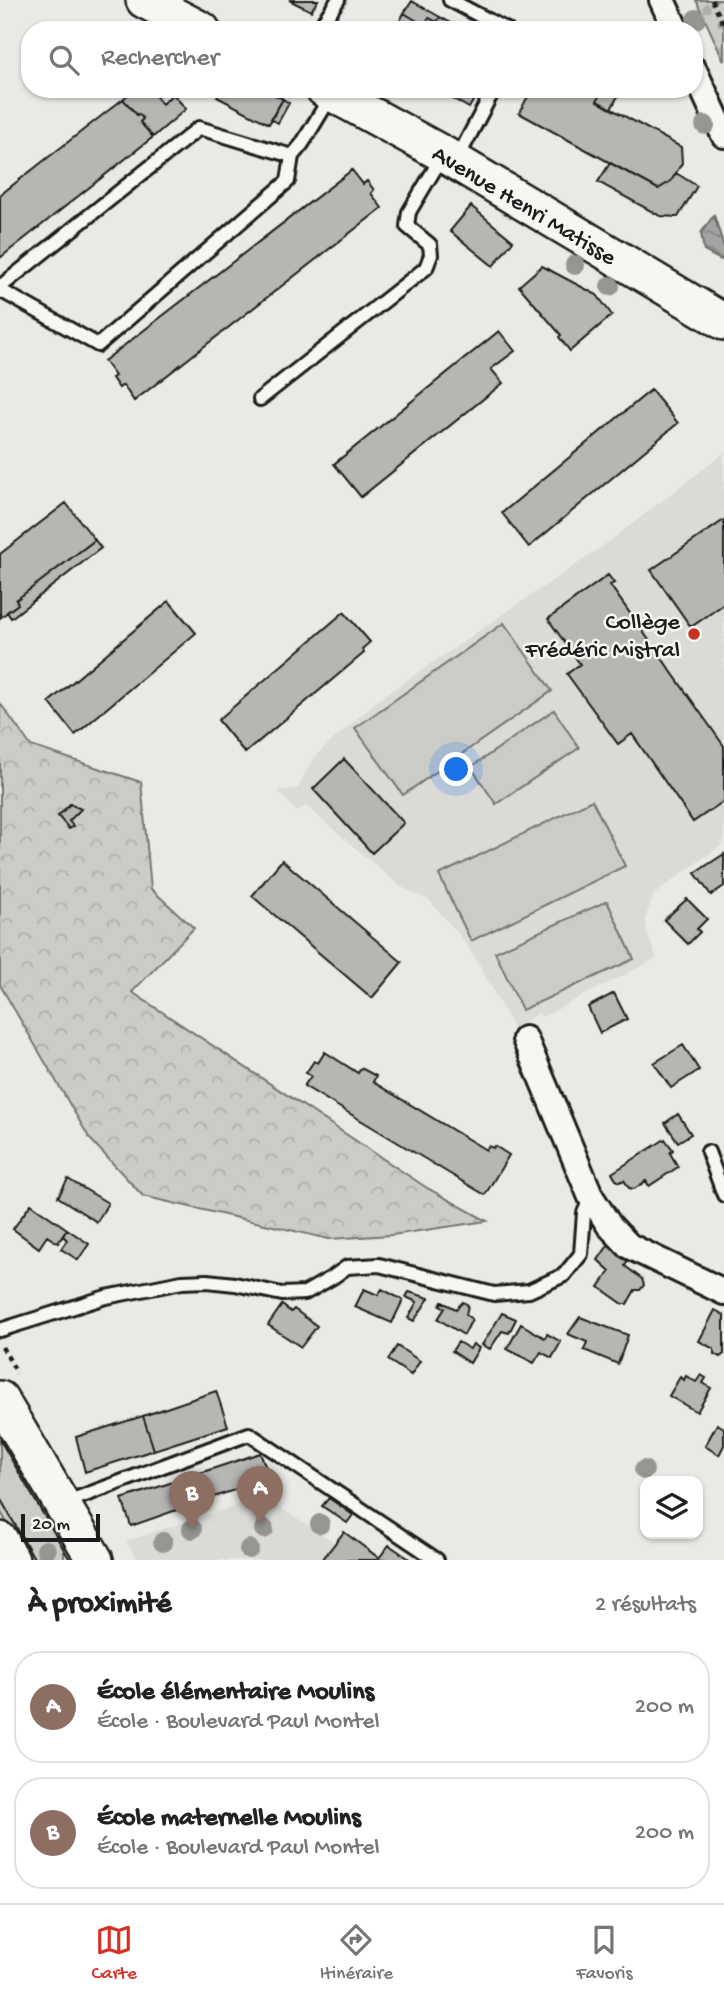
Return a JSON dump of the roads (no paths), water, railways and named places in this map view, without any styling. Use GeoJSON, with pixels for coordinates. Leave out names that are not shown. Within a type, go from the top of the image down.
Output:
{"type":"FeatureCollection","features":[{"type":"Feature","properties":{"kind":"street"},"geometry":{"type":"LineString","coordinates":[[144,0],[185,21]]}},
{"type":"Feature","properties":{"kind":"street"},"geometry":{"type":"LineString","coordinates":[[662,0],[672,21]]}},
{"type":"Feature","properties":{"kind":"street"},"geometry":{"type":"LineString","coordinates":[[703,90],[724,135]]}},
{"type":"Feature","properties":{"kind":"street","name":"Avenue Henri Matisse"},"geometry":{"type":"LineString","coordinates":[[341,98],[449,158],[724,322]]}},
{"type":"Feature","properties":{"kind":"street"},"geometry":{"type":"LineString","coordinates":[[525,1039],[591,1197],[609,1226],[629,1246],[724,1292]]}},
{"type":"Feature","properties":{"kind":"street"},"geometry":{"type":"LineString","coordinates":[[0,1399],[61,1504],[84,1553]]}},
{"type":"Feature","properties":{"kind":"street"},"geometry":{"type":"LineString","coordinates":[[0,1540],[11,1560]]}},
{"type":"Feature","properties":{"kind":"lane"},"geometry":{"type":"LineString","coordinates":[[324,21],[338,0]]}},
{"type":"Feature","properties":{"kind":"lane"},"geometry":{"type":"LineString","coordinates":[[450,0],[490,21]]}},
{"type":"Feature","properties":{"kind":"lane"},"geometry":{"type":"LineString","coordinates":[[292,156],[199,128],[0,288],[98,345],[288,181],[292,156],[302,144],[325,98]]}},
{"type":"Feature","properties":{"kind":"lane"},"geometry":{"type":"LineString","coordinates":[[260,399],[426,268],[431,255],[430,245],[407,226],[409,212],[488,98]]}},
{"type":"Feature","properties":{"kind":"lane"},"geometry":{"type":"LineString","coordinates":[[708,1152],[724,1195]]}},
{"type":"Feature","properties":{"kind":"lane"},"geometry":{"type":"LineString","coordinates":[[0,1329],[107,1297],[182,1282],[226,1283],[282,1294],[305,1293],[347,1266],[379,1265],[494,1294],[529,1291],[564,1275],[581,1254],[584,1213],[591,1197]]}},
{"type":"Feature","properties":{"kind":"lane"},"geometry":{"type":"LineString","coordinates":[[61,1504],[249,1434],[437,1560]]}},
{"type":"Feature","properties":{"kind":"water"},"geometry":{"type":"Polygon","coordinates":[[[714,215],[724,247],[724,258],[721,260],[704,251],[701,233],[714,215]]]}},
{"type":"Feature","properties":{"kind":"tram line"},"geometry":{"type":"LineString","coordinates":[[0,1440],[70,1560]]}},
{"type":"Feature","properties":{"kind":"tram line"},"geometry":{"type":"LineString","coordinates":[[0,1498],[35,1560]]}},
{"type":"Feature","properties":{"kind":"place","name":"Collège Frédéric Mistral"},"geometry":{"type":"Point","coordinates":[694,634]}},
{"type":"Feature","properties":{"kind":"place","name":"École élémentaire Moulins"},"geometry":{"type":"Point","coordinates":[260,1524]}},
{"type":"Feature","properties":{"kind":"place","name":"École maternelle Moulins"},"geometry":{"type":"Point","coordinates":[192,1529]}}]}
